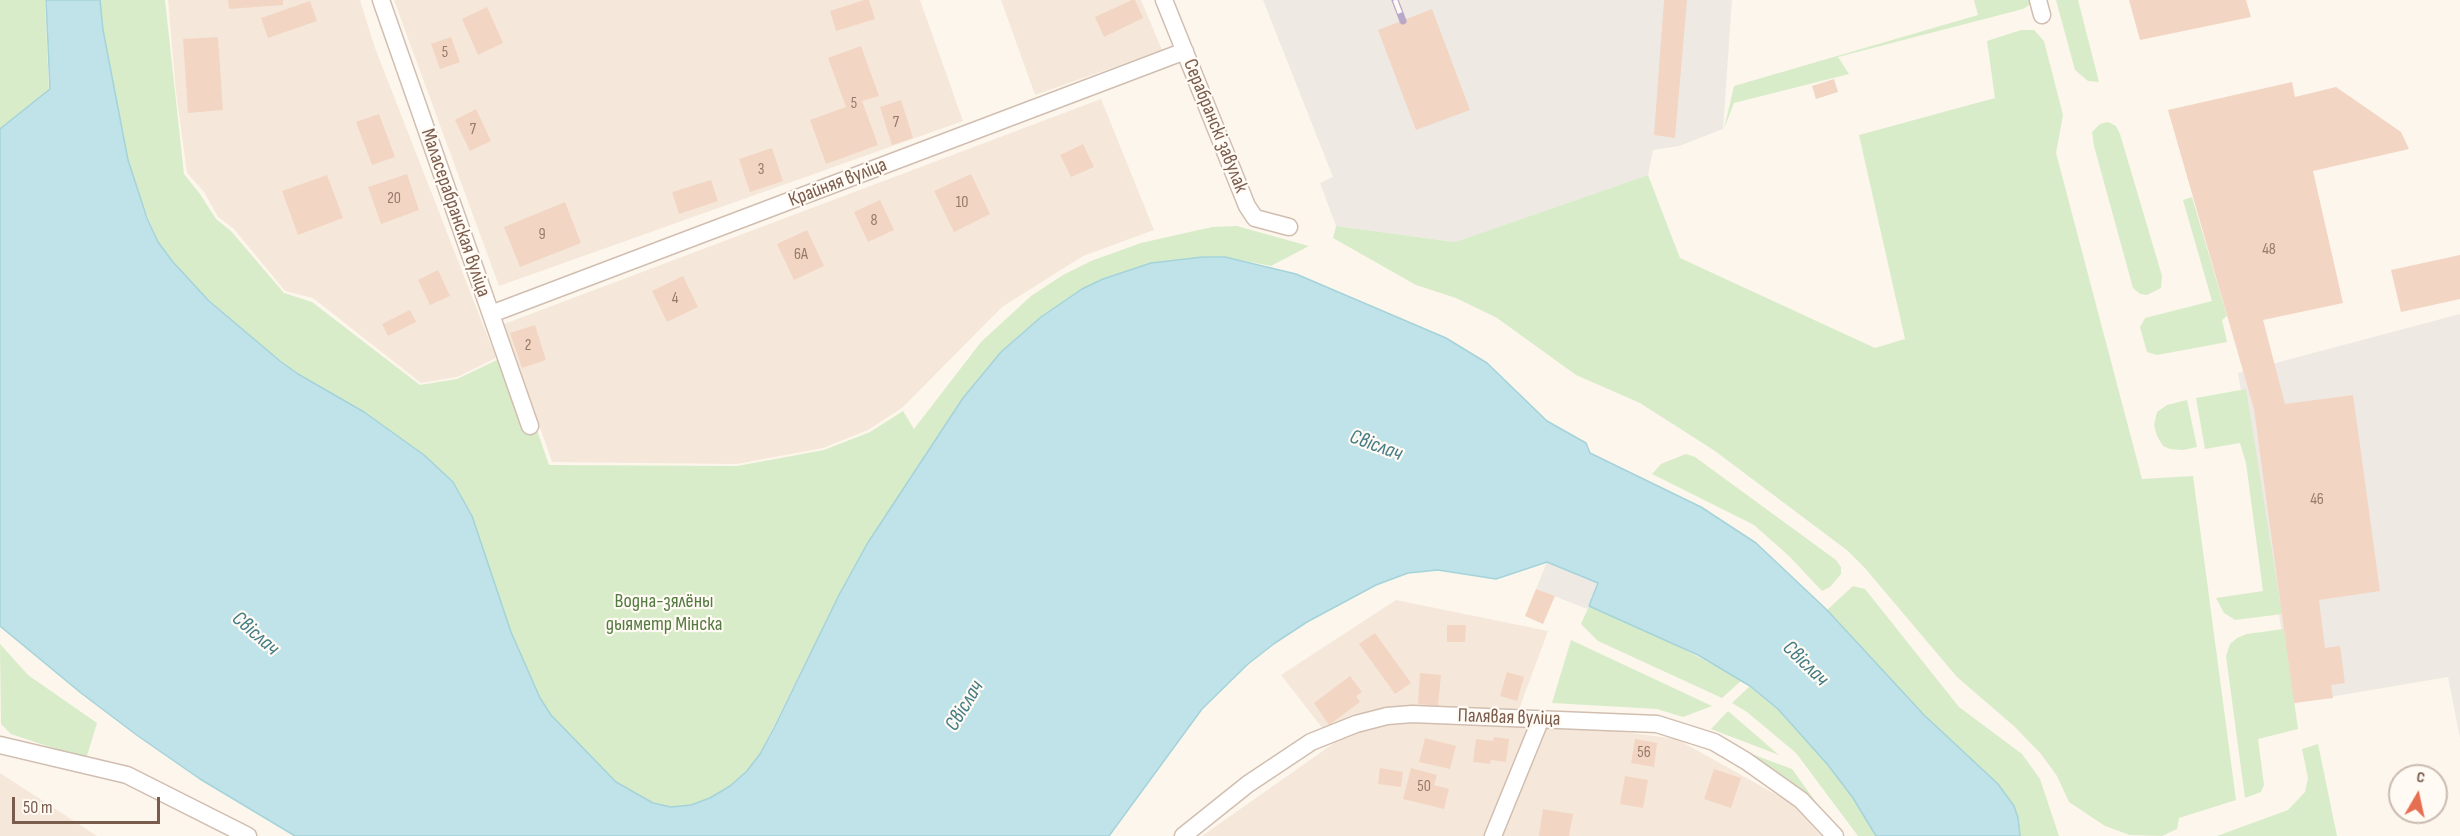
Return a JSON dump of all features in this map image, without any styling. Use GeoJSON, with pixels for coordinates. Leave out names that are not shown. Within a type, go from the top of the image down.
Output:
{"type":"FeatureCollection","features":[{"type":"Feature","properties":{"kind":"street","name":"Маласерабранская вуліца"},"geometry":{"type":"LineString","coordinates":[[381,0],[530,426]]}},
{"type":"Feature","properties":{"kind":"street","name":"Серабранскі завулак"},"geometry":{"type":"LineString","coordinates":[[1164,0],[1247,206],[1255,218],[1288,227]]}},
{"type":"Feature","properties":{"kind":"street","name":"Крайняя вуліца"},"geometry":{"type":"LineString","coordinates":[[491,314],[1185,51]]}},
{"type":"Feature","properties":{"kind":"street","name":"Палявая вуліца"},"geometry":{"type":"LineString","coordinates":[[1183,836],[1248,784],[1311,742],[1356,724],[1387,716],[1412,714],[1657,724],[1714,742],[1746,761],[1801,800],[1835,836]]}},
{"type":"Feature","properties":{"kind":"street"},"geometry":{"type":"LineString","coordinates":[[1493,836],[1540,721]]}},
{"type":"Feature","properties":{"kind":"street"},"geometry":{"type":"LineString","coordinates":[[0,745],[127,775],[248,836]]}},
{"type":"Feature","properties":{"kind":"shaded area"},"geometry":{"type":"Polygon","coordinates":[[[168,0],[360,0],[375,48],[496,358],[457,377],[421,383],[313,298],[285,291],[234,229],[218,217],[204,192],[187,173],[176,92],[168,0]]]}},
{"type":"Feature","properties":{"kind":"shaded area"},"geometry":{"type":"Polygon","coordinates":[[[394,0],[920,0],[963,121],[499,286],[394,0]]]}},
{"type":"Feature","properties":{"kind":"shaded area"},"geometry":{"type":"Polygon","coordinates":[[[1001,0],[1141,0],[1162,50],[1035,95],[1001,0]]]}},
{"type":"Feature","properties":{"kind":"shaded area"},"geometry":{"type":"Polygon","coordinates":[[[1263,0],[1732,0],[1723,129],[1679,146],[1653,150],[1648,175],[1455,242],[1336,226],[1320,183],[1333,177],[1263,0]]]}},
{"type":"Feature","properties":{"kind":"shaded area"},"geometry":{"type":"Polygon","coordinates":[[[1101,99],[1154,230],[1083,256],[1002,307],[902,408],[868,430],[823,448],[737,464],[552,462],[504,324],[1101,99]]]}},
{"type":"Feature","properties":{"kind":"shaded area"},"geometry":{"type":"Polygon","coordinates":[[[2460,314],[2460,738],[2448,677],[2294,703],[2238,373],[2460,314]]]}},
{"type":"Feature","properties":{"kind":"shaded area"},"geometry":{"type":"Polygon","coordinates":[[[1547,562],[1598,583],[1587,609],[1536,589],[1547,562]]]}},
{"type":"Feature","properties":{"kind":"shaded area"},"geometry":{"type":"Polygon","coordinates":[[[1396,600],[1548,631],[1518,712],[1540,721],[1677,739],[1791,803],[1821,836],[1202,836],[1334,743],[1281,675],[1396,600]]]}},
{"type":"Feature","properties":{"kind":"shaded area"},"geometry":{"type":"Polygon","coordinates":[[[0,773],[97,836],[0,836],[0,773]]]}},
{"type":"Feature","properties":{"kind":"green space"},"geometry":{"type":"Polygon","coordinates":[[[0,0],[45,0],[49,91],[0,129],[0,0]]]}},
{"type":"Feature","properties":{"kind":"green space","name":"Водна-зялёны дыяметр Мінска"},"geometry":{"type":"Polygon","coordinates":[[[100,0],[165,0],[184,174],[216,219],[231,231],[284,293],[312,302],[420,385],[457,379],[497,360],[526,428],[537,430],[549,465],[737,466],[824,450],[870,432],[903,411],[914,429],[981,342],[1031,296],[1063,275],[1091,261],[1141,243],[1212,227],[1237,226],[1309,246],[1271,266],[1225,257],[1151,263],[1082,289],[1022,333],[1001,352],[963,398],[867,544],[760,754],[747,771],[730,786],[710,798],[691,805],[671,807],[653,803],[616,782],[551,715],[540,698],[511,632],[472,516],[453,482],[424,455],[364,412],[298,374],[242,331],[190,282],[158,242],[137,190],[128,160],[103,30],[100,0]]]}},
{"type":"Feature","properties":{"kind":"green space"},"geometry":{"type":"Polygon","coordinates":[[[1974,0],[2031,0],[2031,4],[2023,9],[1838,57],[1849,74],[1734,103],[1724,129],[1734,86],[1978,15],[1974,0]]]}},
{"type":"Feature","properties":{"kind":"green space"},"geometry":{"type":"Polygon","coordinates":[[[2056,0],[2078,0],[2099,82],[2088,81],[2075,70],[2056,0]]]}},
{"type":"Feature","properties":{"kind":"green space"},"geometry":{"type":"Polygon","coordinates":[[[2021,30],[2034,30],[2044,41],[2063,115],[2056,153],[2142,479],[2193,476],[2236,800],[2179,818],[2177,829],[2162,836],[2130,835],[2105,826],[2069,802],[2057,776],[2041,754],[2015,727],[1957,677],[1848,551],[1715,451],[1640,403],[1576,375],[1497,318],[1456,298],[1416,285],[1333,238],[1336,226],[1455,242],[1648,175],[1680,258],[1875,348],[1905,339],[1859,135],[1995,98],[1987,41],[2021,30]]]}},
{"type":"Feature","properties":{"kind":"green space"},"geometry":{"type":"Polygon","coordinates":[[[2108,122],[2116,126],[2120,134],[2162,276],[2161,288],[2147,295],[2140,294],[2133,288],[2094,146],[2092,132],[2100,124],[2108,122]]]}},
{"type":"Feature","properties":{"kind":"green space"},"geometry":{"type":"Polygon","coordinates":[[[2192,197],[2227,316],[2222,320],[2227,342],[2157,355],[2147,352],[2140,327],[2145,318],[2212,301],[2183,200],[2192,197]]]}},
{"type":"Feature","properties":{"kind":"green space"},"geometry":{"type":"Polygon","coordinates":[[[2246,389],[2282,614],[2235,620],[2224,613],[2216,598],[2263,591],[2246,463],[2240,443],[2205,449],[2196,398],[2246,389]]]}},
{"type":"Feature","properties":{"kind":"green space"},"geometry":{"type":"Polygon","coordinates":[[[2187,400],[2197,447],[2183,450],[2163,446],[2154,425],[2157,412],[2167,405],[2187,400]]]}},
{"type":"Feature","properties":{"kind":"green space"},"geometry":{"type":"Polygon","coordinates":[[[1686,454],[1695,457],[1836,560],[1841,567],[1841,574],[1830,587],[1822,591],[1789,556],[1754,525],[1652,474],[1661,464],[1686,454]]]}},
{"type":"Feature","properties":{"kind":"green space"},"geometry":{"type":"Polygon","coordinates":[[[1853,586],[1865,589],[1959,707],[2022,754],[2040,779],[2059,836],[2020,836],[1998,784],[1924,715],[1827,610],[1853,586]]]}},
{"type":"Feature","properties":{"kind":"green space"},"geometry":{"type":"Polygon","coordinates":[[[1589,606],[1649,631],[1742,680],[1722,698],[1598,641],[1581,624],[1589,606]]]}},
{"type":"Feature","properties":{"kind":"green space"},"geometry":{"type":"Polygon","coordinates":[[[2284,629],[2298,729],[2258,739],[2264,785],[2261,792],[2245,798],[2226,656],[2230,644],[2237,638],[2247,634],[2284,629]]]}},
{"type":"Feature","properties":{"kind":"green space"},"geometry":{"type":"Polygon","coordinates":[[[1571,640],[1712,706],[1683,717],[1657,709],[1552,703],[1571,640]]]}},
{"type":"Feature","properties":{"kind":"green space"},"geometry":{"type":"Polygon","coordinates":[[[0,644],[28,675],[97,723],[86,759],[11,734],[1,724],[0,644]]]}},
{"type":"Feature","properties":{"kind":"green space"},"geometry":{"type":"Polygon","coordinates":[[[1750,686],[1778,709],[1828,765],[1853,798],[1876,836],[1858,836],[1796,753],[1747,712],[1732,703],[1750,686]]]}},
{"type":"Feature","properties":{"kind":"green space"},"geometry":{"type":"Polygon","coordinates":[[[1728,711],[1779,755],[1711,729],[1728,711]]]}},
{"type":"Feature","properties":{"kind":"green space"},"geometry":{"type":"Polygon","coordinates":[[[2318,744],[2337,836],[2217,836],[2288,810],[2305,792],[2308,778],[2302,749],[2318,744]]]}},
{"type":"Feature","properties":{"kind":"green space"},"geometry":{"type":"Polygon","coordinates":[[[1741,750],[1792,769],[1829,820],[1776,771],[1741,750]]]}},
{"type":"Feature","properties":{"kind":"water","name":"Свіслач"},"geometry":{"type":"Polygon","coordinates":[[[46,0],[100,0],[103,30],[128,160],[147,218],[158,242],[173,262],[209,301],[280,361],[364,412],[424,455],[453,482],[472,516],[511,632],[540,698],[551,715],[616,782],[653,803],[671,807],[691,805],[710,798],[730,786],[747,771],[760,754],[774,728],[839,595],[867,544],[963,398],[1001,352],[1041,317],[1082,289],[1103,279],[1151,263],[1225,257],[1296,274],[1446,338],[1487,363],[1547,421],[1586,443],[1590,453],[1701,507],[1756,543],[1827,610],[1924,715],[1998,784],[2014,806],[2020,836],[1876,836],[1853,798],[1828,765],[1778,709],[1750,686],[1698,655],[1589,606],[1598,583],[1547,562],[1496,579],[1438,570],[1408,573],[1376,585],[1307,622],[1248,664],[1202,709],[1109,836],[295,836],[200,779],[138,736],[81,693],[0,626],[0,129],[50,89],[46,0]]]}},
{"type":"Feature","properties":{"kind":"building"},"geometry":{"type":"Polygon","coordinates":[[[228,0],[283,0],[283,5],[229,9],[228,0]]]}},
{"type":"Feature","properties":{"kind":"building"},"geometry":{"type":"Polygon","coordinates":[[[869,0],[875,19],[836,31],[830,11],[869,0]]]}},
{"type":"Feature","properties":{"kind":"building"},"geometry":{"type":"Polygon","coordinates":[[[1135,0],[1143,18],[1104,37],[1095,17],[1135,0]]]}},
{"type":"Feature","properties":{"kind":"building"},"geometry":{"type":"Polygon","coordinates":[[[1664,0],[1687,0],[1675,138],[1654,135],[1664,0]]]}},
{"type":"Feature","properties":{"kind":"building"},"geometry":{"type":"Polygon","coordinates":[[[2129,0],[2246,0],[2251,17],[2140,40],[2129,0]]]}},
{"type":"Feature","properties":{"kind":"building"},"geometry":{"type":"Polygon","coordinates":[[[310,1],[317,21],[268,38],[261,18],[310,1]]]}},
{"type":"Feature","properties":{"kind":"building"},"geometry":{"type":"Polygon","coordinates":[[[487,7],[503,43],[478,55],[462,19],[487,7]]]}},
{"type":"Feature","properties":{"kind":"building"},"geometry":{"type":"Polygon","coordinates":[[[1432,9],[1470,110],[1416,130],[1378,30],[1432,9]]]}},
{"type":"Feature","properties":{"kind":"building"},"geometry":{"type":"Polygon","coordinates":[[[218,37],[223,110],[188,113],[183,39],[218,37]]]}},
{"type":"Feature","properties":{"kind":"building"},"geometry":{"type":"Polygon","coordinates":[[[451,37],[460,62],[440,69],[431,44],[451,37]]]}},
{"type":"Feature","properties":{"kind":"building"},"geometry":{"type":"Polygon","coordinates":[[[861,46],[879,96],[862,101],[878,145],[826,164],[810,120],[846,107],[828,58],[861,46]]]}},
{"type":"Feature","properties":{"kind":"building"},"geometry":{"type":"Polygon","coordinates":[[[1834,79],[1838,92],[1816,99],[1812,86],[1834,79]]]}},
{"type":"Feature","properties":{"kind":"building"},"geometry":{"type":"Polygon","coordinates":[[[2292,82],[2295,97],[2336,87],[2401,132],[2409,149],[2313,171],[2343,303],[2263,320],[2285,404],[2353,395],[2380,591],[2319,600],[2325,648],[2340,646],[2345,683],[2331,685],[2333,698],[2294,703],[2254,409],[2168,110],[2292,82]]]}},
{"type":"Feature","properties":{"kind":"building"},"geometry":{"type":"Polygon","coordinates":[[[901,100],[913,138],[892,145],[880,107],[901,100]]]}},
{"type":"Feature","properties":{"kind":"building"},"geometry":{"type":"Polygon","coordinates":[[[476,109],[491,141],[470,151],[455,120],[476,109]]]}},
{"type":"Feature","properties":{"kind":"building"},"geometry":{"type":"Polygon","coordinates":[[[379,114],[395,157],[372,165],[356,122],[379,114]]]}},
{"type":"Feature","properties":{"kind":"building"},"geometry":{"type":"Polygon","coordinates":[[[1083,144],[1094,167],[1071,177],[1060,155],[1083,144]]]}},
{"type":"Feature","properties":{"kind":"building"},"geometry":{"type":"Polygon","coordinates":[[[772,148],[783,181],[750,192],[739,159],[772,148]]]}},
{"type":"Feature","properties":{"kind":"building"},"geometry":{"type":"Polygon","coordinates":[[[407,174],[419,210],[381,224],[368,187],[407,174]]]}},
{"type":"Feature","properties":{"kind":"building"},"geometry":{"type":"Polygon","coordinates":[[[971,174],[990,214],[954,232],[934,191],[971,174]]]}},
{"type":"Feature","properties":{"kind":"building"},"geometry":{"type":"Polygon","coordinates":[[[327,175],[343,218],[298,235],[282,191],[327,175]]]}},
{"type":"Feature","properties":{"kind":"building"},"geometry":{"type":"Polygon","coordinates":[[[711,180],[718,201],[679,214],[672,192],[711,180]]]}},
{"type":"Feature","properties":{"kind":"building"},"geometry":{"type":"Polygon","coordinates":[[[880,200],[894,230],[868,242],[854,212],[880,200]]]}},
{"type":"Feature","properties":{"kind":"building"},"geometry":{"type":"Polygon","coordinates":[[[565,202],[581,243],[520,267],[504,227],[565,202]]]}},
{"type":"Feature","properties":{"kind":"building"},"geometry":{"type":"Polygon","coordinates":[[[807,230],[824,266],[794,280],[777,244],[807,230]]]}},
{"type":"Feature","properties":{"kind":"building"},"geometry":{"type":"Polygon","coordinates":[[[2460,255],[2460,299],[2401,312],[2391,270],[2460,255]]]}},
{"type":"Feature","properties":{"kind":"building"},"geometry":{"type":"Polygon","coordinates":[[[438,270],[450,296],[430,305],[418,280],[438,270]]]}},
{"type":"Feature","properties":{"kind":"building"},"geometry":{"type":"Polygon","coordinates":[[[683,276],[698,307],[667,322],[652,291],[683,276]]]}},
{"type":"Feature","properties":{"kind":"building"},"geometry":{"type":"Polygon","coordinates":[[[410,310],[416,322],[388,336],[382,324],[410,310]]]}},
{"type":"Feature","properties":{"kind":"building"},"geometry":{"type":"Polygon","coordinates":[[[535,325],[546,360],[522,368],[510,333],[535,325]]]}},
{"type":"Feature","properties":{"kind":"building"},"geometry":{"type":"Polygon","coordinates":[[[1536,589],[1555,596],[1543,624],[1525,616],[1536,589]]]}},
{"type":"Feature","properties":{"kind":"building"},"geometry":{"type":"Polygon","coordinates":[[[1447,625],[1466,625],[1465,642],[1447,642],[1447,625]]]}},
{"type":"Feature","properties":{"kind":"building"},"geometry":{"type":"Polygon","coordinates":[[[1375,633],[1411,683],[1395,694],[1359,644],[1375,633]]]}},
{"type":"Feature","properties":{"kind":"building"},"geometry":{"type":"Polygon","coordinates":[[[1507,672],[1524,677],[1517,701],[1500,696],[1507,672]]]}},
{"type":"Feature","properties":{"kind":"building"},"geometry":{"type":"Polygon","coordinates":[[[1420,673],[1441,675],[1438,706],[1418,704],[1420,673]]]}},
{"type":"Feature","properties":{"kind":"building"},"geometry":{"type":"Polygon","coordinates":[[[1350,676],[1362,692],[1356,696],[1360,702],[1329,725],[1314,703],[1350,676]]]}},
{"type":"Feature","properties":{"kind":"building"},"geometry":{"type":"Polygon","coordinates":[[[1494,737],[1509,739],[1506,762],[1491,760],[1490,764],[1473,762],[1476,739],[1493,741],[1494,737]]]}},
{"type":"Feature","properties":{"kind":"building"},"geometry":{"type":"Polygon","coordinates":[[[1425,738],[1456,746],[1450,769],[1419,762],[1425,738]]]}},
{"type":"Feature","properties":{"kind":"building"},"geometry":{"type":"Polygon","coordinates":[[[1635,739],[1657,743],[1654,767],[1631,763],[1635,739]]]}},
{"type":"Feature","properties":{"kind":"building"},"geometry":{"type":"Polygon","coordinates":[[[1380,768],[1403,772],[1401,787],[1378,784],[1380,768]]]}},
{"type":"Feature","properties":{"kind":"building"},"geometry":{"type":"Polygon","coordinates":[[[1411,768],[1437,775],[1434,785],[1449,789],[1444,809],[1403,799],[1411,768]]]}},
{"type":"Feature","properties":{"kind":"building"},"geometry":{"type":"Polygon","coordinates":[[[1714,769],[1741,778],[1731,808],[1704,799],[1714,769]]]}},
{"type":"Feature","properties":{"kind":"building"},"geometry":{"type":"Polygon","coordinates":[[[1625,776],[1648,780],[1643,808],[1620,804],[1625,776]]]}},
{"type":"Feature","properties":{"kind":"building"},"geometry":{"type":"Polygon","coordinates":[[[1543,809],[1573,814],[1569,836],[1539,836],[1543,809]]]}},
{"type":"Feature","properties":{"kind":"railway"},"geometry":{"type":"LineString","coordinates":[[1395,0],[1403,21]]}}]}
